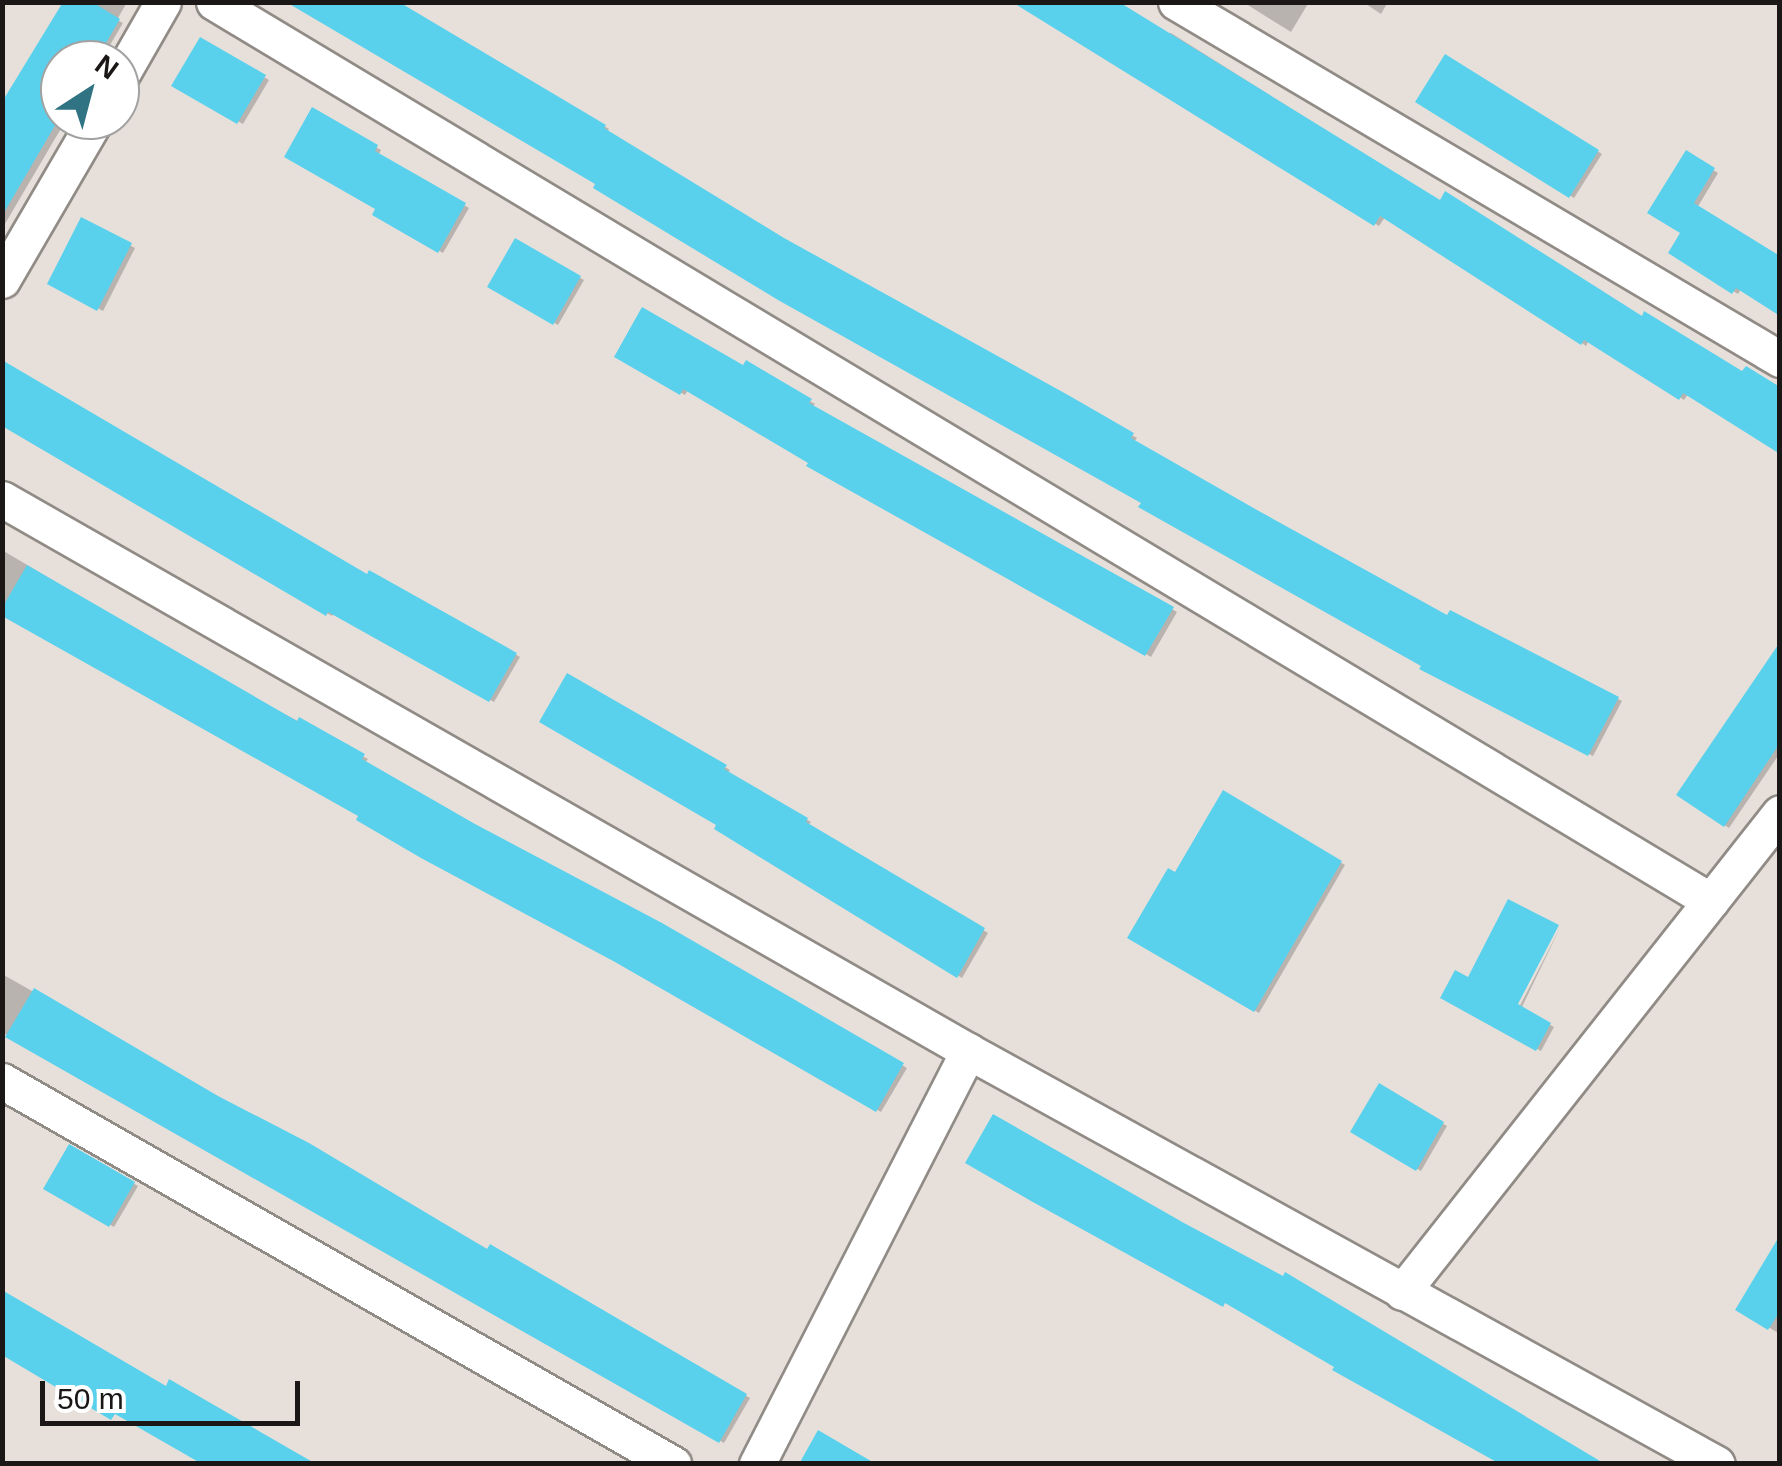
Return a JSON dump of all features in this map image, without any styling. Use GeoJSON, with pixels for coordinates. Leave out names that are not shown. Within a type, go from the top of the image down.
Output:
{"type":"FeatureCollection","features":[{"type":"Feature","properties":{"kind":"street"},"geometry":{"type":"LineString","coordinates":[[140,42],[163,2]]}},
{"type":"Feature","properties":{"kind":"street"},"geometry":{"type":"LineString","coordinates":[[214,2],[1711,900]]}},
{"type":"Feature","properties":{"kind":"street"},"geometry":{"type":"LineString","coordinates":[[1176,2],[1780,359]]}},
{"type":"Feature","properties":{"kind":"street"},"geometry":{"type":"LineString","coordinates":[[2,280],[83,140]]}},
{"type":"Feature","properties":{"kind":"street"},"geometry":{"type":"LineString","coordinates":[[2,499],[968,1051],[1717,1464]]}},
{"type":"Feature","properties":{"kind":"street"},"geometry":{"type":"LineString","coordinates":[[1402,1292],[1780,813]]}},
{"type":"Feature","properties":{"kind":"street"},"geometry":{"type":"LineString","coordinates":[[757,1464],[968,1051]]}},
{"type":"Feature","properties":{"kind":"street"},"geometry":{"type":"LineString","coordinates":[[2,1081],[674,1464]]}},
{"type":"Feature","properties":{"kind":"building"},"geometry":{"type":"Polygon","coordinates":[[[63,2],[92,2],[120,19],[108,40],[40,40],[40,140],[47,140],[2,216],[2,102],[63,2]]]}},
{"type":"Feature","properties":{"kind":"building"},"geometry":{"type":"Polygon","coordinates":[[[286,2],[399,2],[606,125],[604,128],[784,238],[1068,395],[1134,433],[1131,438],[1257,510],[1447,615],[1450,610],[1619,697],[1588,756],[1419,669],[1421,666],[1138,507],[1141,503],[778,300],[593,188],[595,184],[286,2]]]}},
{"type":"Feature","properties":{"kind":"building"},"geometry":{"type":"Polygon","coordinates":[[[1012,2],[1119,2],[1440,200],[1445,191],[1642,316],[1644,311],[1742,371],[1746,366],[1780,387],[1780,454],[1683,393],[1679,400],[1584,340],[1581,345],[1380,216],[1374,226],[1012,2]]]}},
{"type":"Feature","properties":{"kind":"building"},"geometry":{"type":"Polygon","coordinates":[[[200,37],[266,75],[237,124],[171,86],[200,37]]]}},
{"type":"Feature","properties":{"kind":"building"},"geometry":{"type":"Polygon","coordinates":[[[1445,54],[1599,150],[1569,198],[1415,102],[1445,54]]]}},
{"type":"Feature","properties":{"kind":"building"},"geometry":{"type":"Polygon","coordinates":[[[312,107],[378,145],[375,151],[466,203],[438,253],[372,215],[375,209],[284,157],[312,107]]]}},
{"type":"Feature","properties":{"kind":"building"},"geometry":{"type":"Polygon","coordinates":[[[1686,150],[1715,168],[1694,203],[1780,256],[1780,316],[1736,288],[1732,294],[1668,253],[1680,233],[1647,213],[1686,150]]]}},
{"type":"Feature","properties":{"kind":"building"},"geometry":{"type":"Polygon","coordinates":[[[81,217],[132,243],[97,311],[47,284],[81,217]]]}},
{"type":"Feature","properties":{"kind":"building"},"geometry":{"type":"Polygon","coordinates":[[[515,238],[581,276],[553,325],[487,287],[515,238]]]}},
{"type":"Feature","properties":{"kind":"building"},"geometry":{"type":"Polygon","coordinates":[[[642,307],[743,365],[746,360],[812,399],[809,403],[1174,607],[1145,656],[806,466],[808,463],[683,389],[680,395],[614,357],[642,307]]]}},
{"type":"Feature","properties":{"kind":"building"},"geometry":{"type":"Polygon","coordinates":[[[2,360],[367,574],[369,570],[517,653],[489,702],[328,612],[326,616],[2,426],[2,360]]]}},
{"type":"Feature","properties":{"kind":"building"},"geometry":{"type":"Polygon","coordinates":[[[27,565],[297,721],[299,717],[365,754],[362,759],[475,824],[662,923],[904,1063],[876,1112],[615,962],[421,858],[356,820],[358,816],[2,616],[2,608],[27,565]]]}},
{"type":"Feature","properties":{"kind":"building"},"geometry":{"type":"Polygon","coordinates":[[[1780,642],[1780,743],[1724,827],[1676,795],[1780,642]]]}},
{"type":"Feature","properties":{"kind":"building"},"geometry":{"type":"Polygon","coordinates":[[[567,673],[727,765],[724,769],[808,818],[806,822],[985,928],[957,978],[714,829],[716,825],[539,722],[567,673]]]}},
{"type":"Feature","properties":{"kind":"building"},"geometry":{"type":"Polygon","coordinates":[[[1223,790],[1342,861],[1254,1012],[1127,938],[1168,868],[1175,872],[1223,790]]]}},
{"type":"Feature","properties":{"kind":"building"},"geometry":{"type":"Polygon","coordinates":[[[1508,899],[1559,925],[1518,1004],[1551,1023],[1536,1051],[1440,998],[1455,970],[1468,977],[1508,899]]]}},
{"type":"Feature","properties":{"kind":"building"},"geometry":{"type":"Polygon","coordinates":[[[34,988],[487,1249],[490,1244],[747,1394],[719,1443],[5,1037],[34,988]]]}},
{"type":"Feature","properties":{"kind":"building"},"geometry":{"type":"Polygon","coordinates":[[[1379,1083],[1444,1122],[1416,1171],[1350,1132],[1379,1083]]]}},
{"type":"Feature","properties":{"kind":"building"},"geometry":{"type":"Polygon","coordinates":[[[993,1114],[1184,1223],[1283,1276],[1285,1272],[1605,1464],[1500,1464],[1332,1370],[1334,1367],[1225,1303],[1223,1307],[1031,1201],[965,1163],[993,1114]]]}},
{"type":"Feature","properties":{"kind":"building"},"geometry":{"type":"Polygon","coordinates":[[[69,1144],[135,1182],[109,1227],[43,1189],[69,1144]]]}},
{"type":"Feature","properties":{"kind":"building"},"geometry":{"type":"Polygon","coordinates":[[[1780,1235],[1780,1311],[1768,1330],[1735,1310],[1780,1235]]]}},
{"type":"Feature","properties":{"kind":"building"},"geometry":{"type":"Polygon","coordinates":[[[2,1290],[166,1386],[169,1379],[316,1464],[202,1464],[115,1414],[111,1420],[2,1355],[2,1290]]]}},
{"type":"Feature","properties":{"kind":"building"},"geometry":{"type":"Polygon","coordinates":[[[818,1430],[876,1464],[799,1464],[818,1430]]]}}]}
